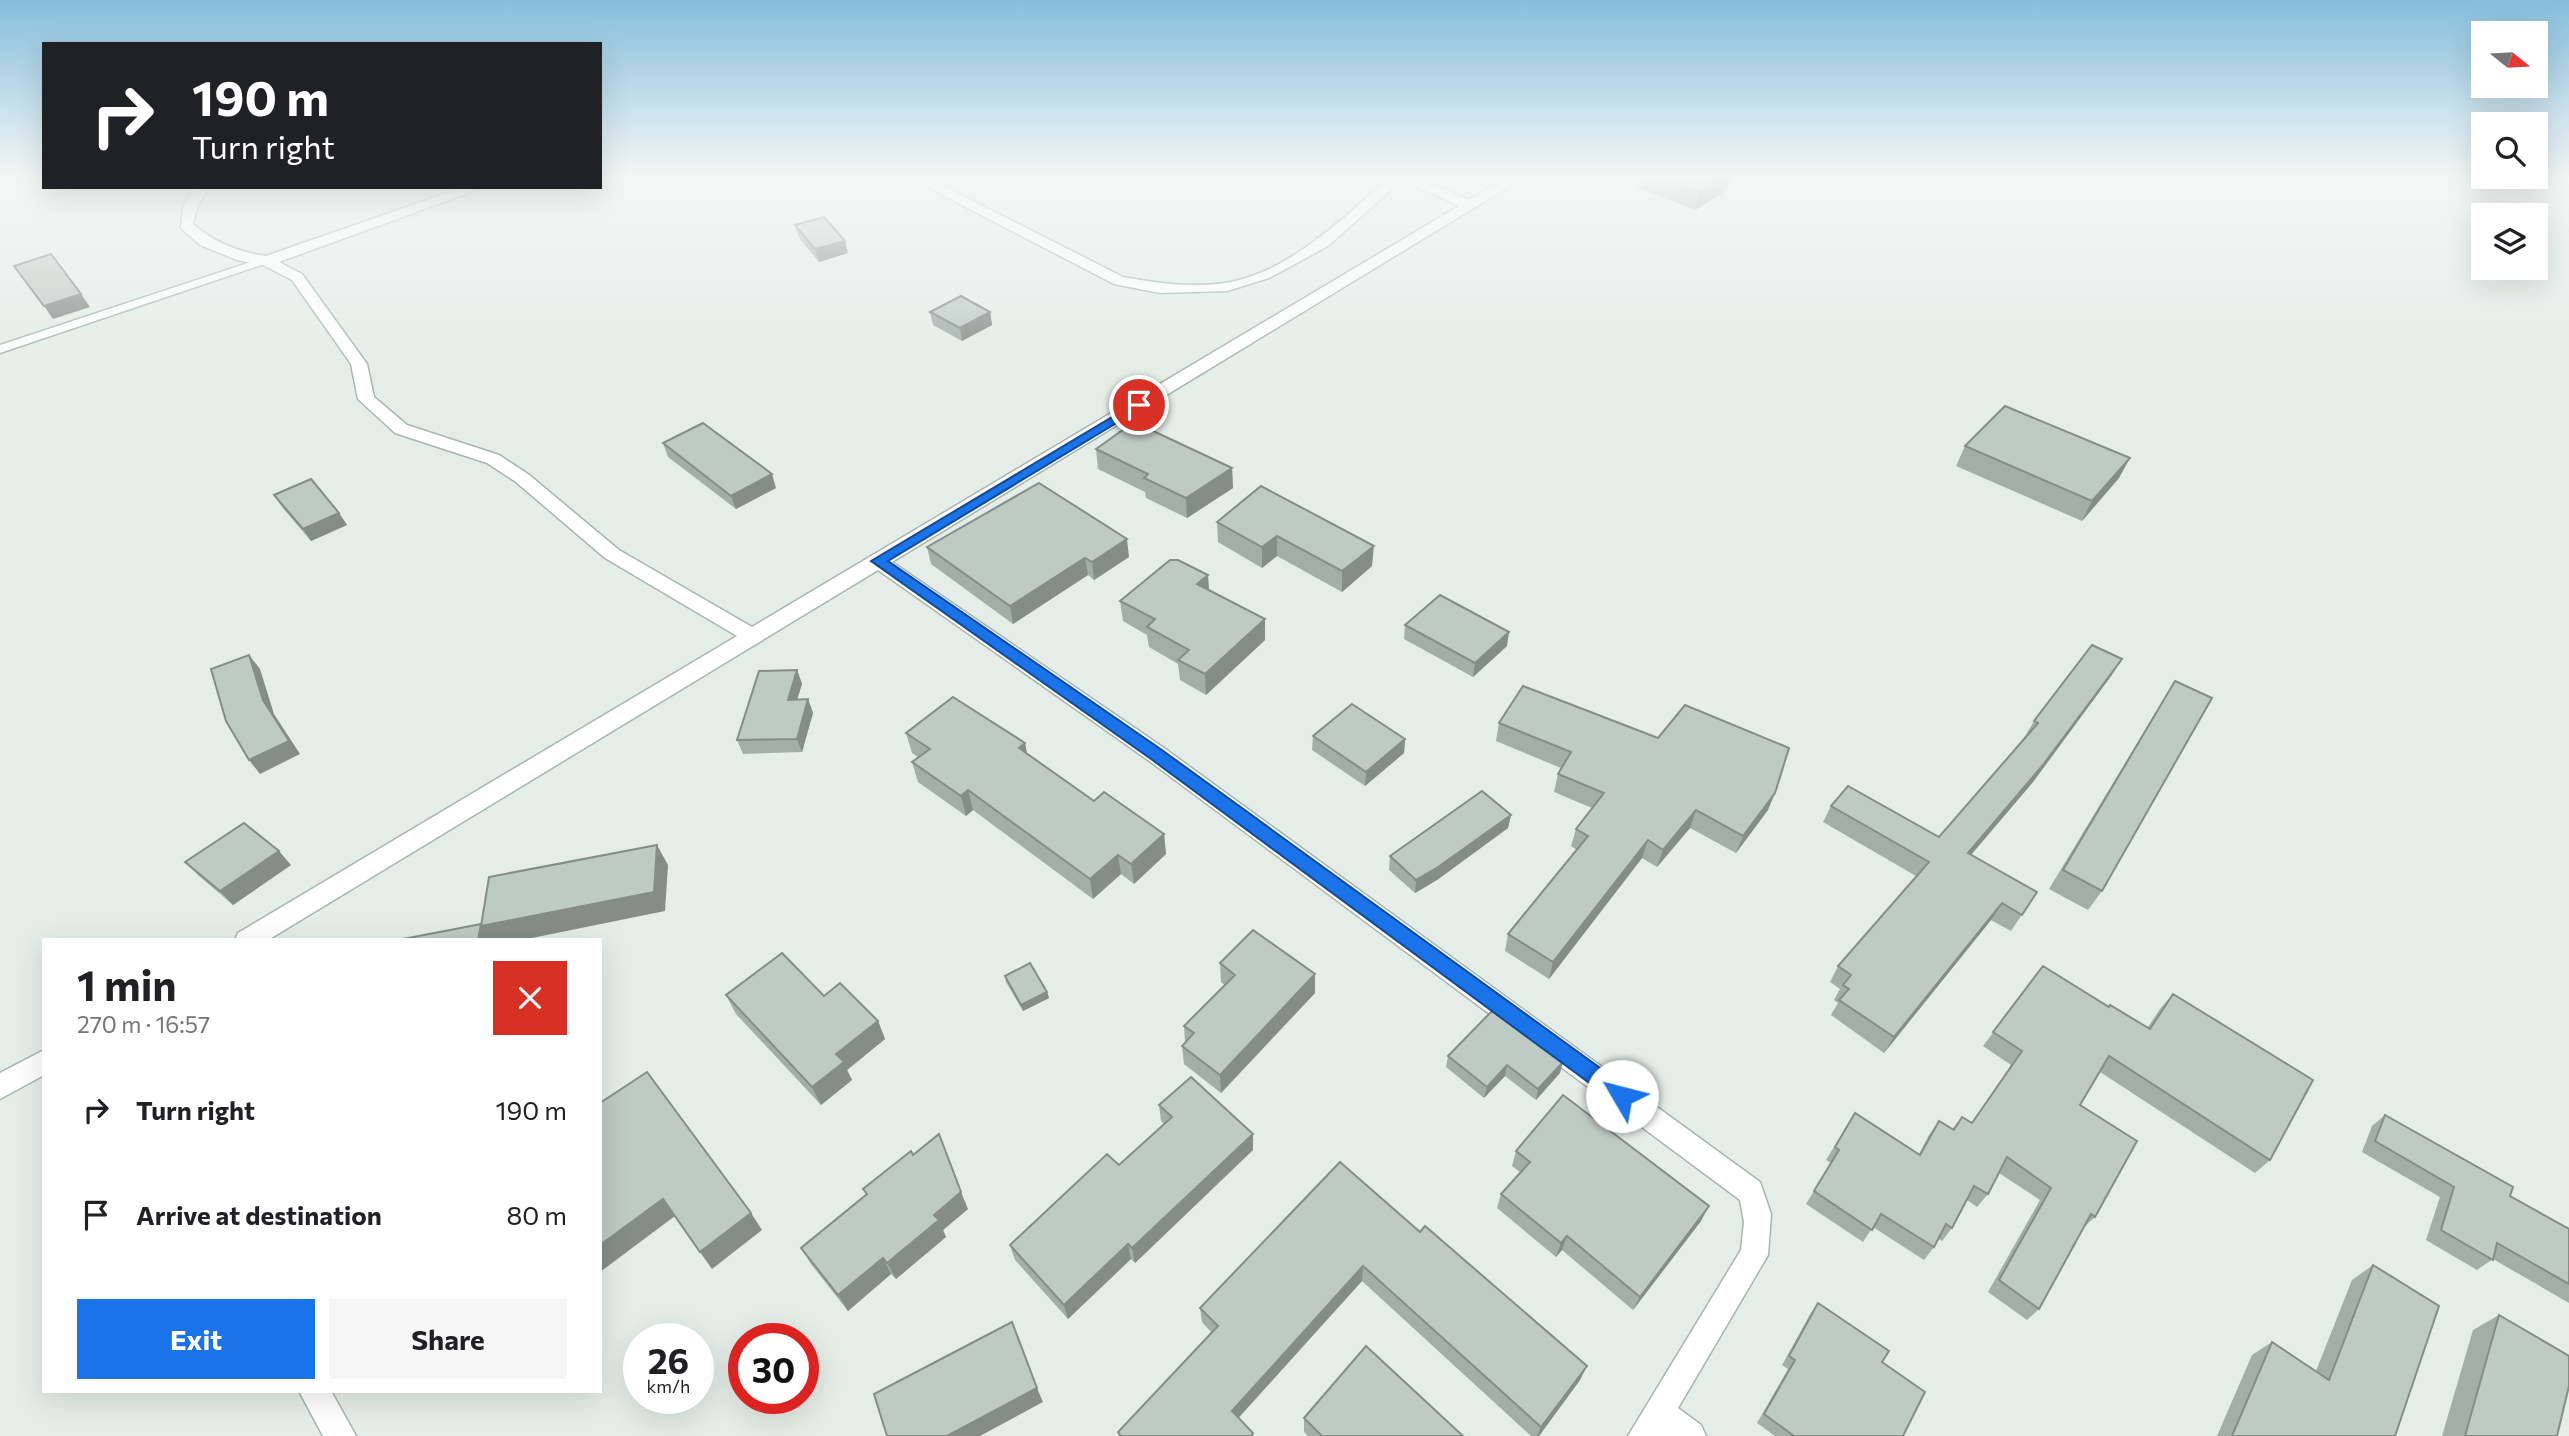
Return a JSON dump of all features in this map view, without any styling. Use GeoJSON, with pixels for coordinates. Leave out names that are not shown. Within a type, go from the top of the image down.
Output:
{"type":"FeatureCollection","features":[{"type":"Feature","properties":{"kind":"street"},"geometry":{"type":"LineString","coordinates":[[205,242],[242,257],[267,261],[297,277],[359,364],[366,399],[401,429],[493,459],[522,478],[612,554],[755,638]]}},
{"type":"Feature","properties":{"kind":"street"},"geometry":{"type":"LineString","coordinates":[[267,261],[321,242]]}},
{"type":"Feature","properties":{"kind":"street"},"geometry":{"type":"LineString","coordinates":[[1042,242],[1119,281],[1160,288],[1227,287],[1264,275],[1324,242]]}},
{"type":"Feature","properties":{"kind":"street"},"geometry":{"type":"LineString","coordinates":[[250,938],[755,638],[878,561],[1411,242]]}},
{"type":"Feature","properties":{"kind":"street"},"geometry":{"type":"LineString","coordinates":[[878,561],[1156,754],[1750,1191],[1758,1205],[1758,1238],[1754,1255],[1652,1424],[1690,1436]]}},
{"type":"Feature","properties":{"kind":"street"},"geometry":{"type":"LineString","coordinates":[[0,1087],[42,1062]]}},
{"type":"Feature","properties":{"kind":"street"},"geometry":{"type":"LineString","coordinates":[[315,1393],[340,1436]]}},
{"type":"Feature","properties":{"kind":"lane"},"geometry":{"type":"LineString","coordinates":[[0,349],[267,261]]}},
{"type":"Feature","properties":{"kind":"building"},"geometry":{"type":"Polygon","coordinates":[[[809,242],[841,242],[815,249],[809,242]]]}},
{"type":"Feature","properties":{"kind":"building"},"geometry":{"type":"Polygon","coordinates":[[[51,254],[81,294],[44,306],[14,266],[51,254]]]}},
{"type":"Feature","properties":{"kind":"building"},"geometry":{"type":"Polygon","coordinates":[[[961,296],[990,312],[960,328],[930,312],[961,296]]]}},
{"type":"Feature","properties":{"kind":"building"},"geometry":{"type":"Polygon","coordinates":[[[2005,406],[2130,458],[2092,501],[1965,446],[2005,406]]]}},
{"type":"Feature","properties":{"kind":"building"},"geometry":{"type":"Polygon","coordinates":[[[1134,422],[1232,468],[1186,498],[1144,478],[1148,474],[1096,449],[1134,422]]]}},
{"type":"Feature","properties":{"kind":"building"},"geometry":{"type":"Polygon","coordinates":[[[703,423],[772,474],[731,496],[663,443],[703,423]]]}},
{"type":"Feature","properties":{"kind":"building"},"geometry":{"type":"Polygon","coordinates":[[[311,479],[339,513],[303,529],[274,495],[311,479]]]}},
{"type":"Feature","properties":{"kind":"building"},"geometry":{"type":"Polygon","coordinates":[[[1039,483],[1127,539],[1092,562],[1085,558],[1010,606],[927,547],[1039,483]]]}},
{"type":"Feature","properties":{"kind":"building"},"geometry":{"type":"Polygon","coordinates":[[[1261,486],[1374,546],[1342,571],[1277,536],[1262,547],[1217,522],[1261,486]]]}},
{"type":"Feature","properties":{"kind":"building"},"geometry":{"type":"Polygon","coordinates":[[[1170,560],[1178,560],[1208,575],[1197,584],[1265,619],[1205,674],[1178,660],[1189,650],[1147,627],[1155,619],[1120,601],[1170,560]]]}},
{"type":"Feature","properties":{"kind":"building"},"geometry":{"type":"Polygon","coordinates":[[[1440,595],[1509,632],[1475,663],[1405,625],[1440,595]]]}},
{"type":"Feature","properties":{"kind":"building"},"geometry":{"type":"Polygon","coordinates":[[[2092,645],[2122,659],[2043,765],[1968,853],[2037,892],[2022,915],[2002,903],[1894,1037],[1839,1000],[1849,989],[1843,985],[1851,975],[1838,966],[1929,862],[1831,806],[1848,786],[1939,837],[2038,723],[2034,721],[2092,645]]]}},
{"type":"Feature","properties":{"kind":"building"},"geometry":{"type":"Polygon","coordinates":[[[249,655],[263,700],[289,741],[249,760],[226,721],[211,669],[249,655]]]}},
{"type":"Feature","properties":{"kind":"building"},"geometry":{"type":"Polygon","coordinates":[[[797,670],[788,700],[808,699],[797,739],[737,740],[759,671],[797,670]]]}},
{"type":"Feature","properties":{"kind":"building"},"geometry":{"type":"Polygon","coordinates":[[[2175,681],[2212,698],[2102,891],[2063,870],[2175,681]]]}},
{"type":"Feature","properties":{"kind":"building"},"geometry":{"type":"Polygon","coordinates":[[[1523,686],[1658,738],[1685,705],[1789,748],[1775,793],[1743,836],[1696,810],[1663,850],[1648,840],[1553,962],[1508,934],[1588,836],[1576,829],[1604,793],[1558,774],[1571,752],[1499,723],[1523,686]]]}},
{"type":"Feature","properties":{"kind":"building"},"geometry":{"type":"Polygon","coordinates":[[[953,697],[1025,743],[1019,748],[1094,801],[1104,792],[1164,834],[1131,864],[1118,855],[1090,879],[968,790],[961,796],[912,762],[930,749],[906,733],[953,697]]]}},
{"type":"Feature","properties":{"kind":"building"},"geometry":{"type":"Polygon","coordinates":[[[1352,704],[1405,739],[1366,772],[1313,736],[1352,704]]]}},
{"type":"Feature","properties":{"kind":"building"},"geometry":{"type":"Polygon","coordinates":[[[1482,791],[1511,815],[1416,880],[1390,856],[1482,791]]]}},
{"type":"Feature","properties":{"kind":"building"},"geometry":{"type":"Polygon","coordinates":[[[244,823],[279,851],[220,891],[185,862],[244,823]]]}},
{"type":"Feature","properties":{"kind":"building"},"geometry":{"type":"Polygon","coordinates":[[[657,845],[654,892],[481,926],[489,877],[657,845]]]}},
{"type":"Feature","properties":{"kind":"building"},"geometry":{"type":"Polygon","coordinates":[[[481,924],[478,938],[408,938],[481,924]]]}},
{"type":"Feature","properties":{"kind":"building"},"geometry":{"type":"Polygon","coordinates":[[[1253,930],[1315,974],[1220,1075],[1182,1046],[1194,1033],[1184,1026],[1235,975],[1220,963],[1253,930]]]}},
{"type":"Feature","properties":{"kind":"building"},"geometry":{"type":"Polygon","coordinates":[[[782,953],[824,996],[840,983],[878,1021],[836,1054],[844,1062],[812,1087],[726,995],[782,953]]]}},
{"type":"Feature","properties":{"kind":"building"},"geometry":{"type":"Polygon","coordinates":[[[1030,963],[1047,992],[1021,1005],[1005,976],[1030,963]]]}},
{"type":"Feature","properties":{"kind":"building"},"geometry":{"type":"Polygon","coordinates":[[[2043,966],[2150,1029],[2173,994],[2313,1080],[2270,1160],[2109,1056],[2080,1105],[2137,1141],[2095,1217],[2091,1214],[2039,1309],[1999,1280],[2051,1188],[2007,1157],[1988,1194],[1974,1186],[1952,1228],[1946,1224],[1934,1247],[1881,1214],[1872,1230],[1814,1191],[1839,1150],[1835,1147],[1855,1113],[1920,1155],[1939,1121],[1954,1130],[1962,1117],[1972,1123],[2022,1051],[1993,1032],[2043,966]]]}},
{"type":"Feature","properties":{"kind":"building"},"geometry":{"type":"Polygon","coordinates":[[[1492,1011],[1563,1062],[1538,1089],[1507,1065],[1487,1087],[1448,1056],[1492,1011]]]}},
{"type":"Feature","properties":{"kind":"building"},"geometry":{"type":"Polygon","coordinates":[[[647,1072],[751,1213],[700,1252],[663,1199],[602,1244],[602,1102],[647,1072]]]}},
{"type":"Feature","properties":{"kind":"building"},"geometry":{"type":"Polygon","coordinates":[[[1191,1077],[1253,1134],[1132,1248],[1128,1244],[1064,1305],[1010,1245],[1107,1154],[1119,1165],[1172,1117],[1159,1105],[1191,1077]]]}},
{"type":"Feature","properties":{"kind":"building"},"geometry":{"type":"Polygon","coordinates":[[[1563,1095],[1709,1206],[1640,1297],[1567,1236],[1561,1243],[1501,1194],[1530,1162],[1516,1151],[1563,1095]]]}},
{"type":"Feature","properties":{"kind":"building"},"geometry":{"type":"Polygon","coordinates":[[[2385,1115],[2513,1187],[2510,1196],[2569,1229],[2569,1284],[2497,1243],[2493,1260],[2441,1230],[2454,1187],[2375,1141],[2385,1115]]]}},
{"type":"Feature","properties":{"kind":"building"},"geometry":{"type":"Polygon","coordinates":[[[939,1134],[961,1192],[934,1215],[939,1220],[887,1263],[883,1258],[838,1295],[801,1248],[867,1194],[863,1189],[911,1151],[913,1155],[939,1134]]]}},
{"type":"Feature","properties":{"kind":"building"},"geometry":{"type":"Polygon","coordinates":[[[1340,1162],[1420,1232],[1425,1226],[1587,1366],[1541,1427],[1363,1266],[1232,1411],[1253,1433],[1251,1436],[1121,1436],[1118,1432],[1218,1326],[1200,1308],[1340,1162]]]}},
{"type":"Feature","properties":{"kind":"building"},"geometry":{"type":"Polygon","coordinates":[[[2373,1265],[2439,1306],[2395,1436],[2232,1436],[2272,1342],[2329,1380],[2373,1265]]]}},
{"type":"Feature","properties":{"kind":"building"},"geometry":{"type":"Polygon","coordinates":[[[1818,1303],[1889,1351],[1882,1362],[1925,1392],[1903,1436],[1794,1436],[1764,1414],[1795,1360],[1789,1356],[1818,1303]]]}},
{"type":"Feature","properties":{"kind":"building"},"geometry":{"type":"Polygon","coordinates":[[[2499,1315],[2569,1356],[2569,1386],[2557,1436],[2465,1436],[2499,1315]]]}},
{"type":"Feature","properties":{"kind":"building"},"geometry":{"type":"Polygon","coordinates":[[[1012,1322],[1037,1388],[947,1436],[887,1436],[874,1394],[1012,1322]]]}},
{"type":"Feature","properties":{"kind":"building"},"geometry":{"type":"Polygon","coordinates":[[[1366,1346],[1463,1436],[1322,1436],[1304,1418],[1366,1346]]]}},
{"type":"Feature","properties":{"kind":"route"},"geometry":{"type":"LineString","coordinates":[[1139,405],[878,561],[1156,754],[1622,1096]]}}]}
